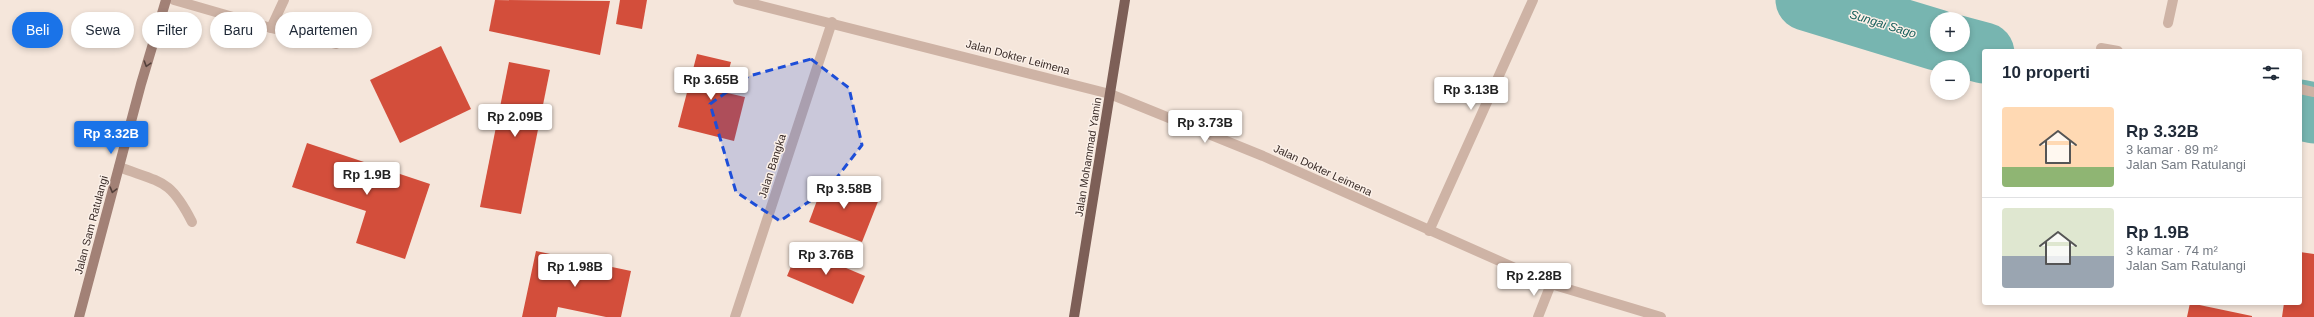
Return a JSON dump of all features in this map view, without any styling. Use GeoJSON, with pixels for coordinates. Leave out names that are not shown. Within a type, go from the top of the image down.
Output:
{"type":"FeatureCollection","features":[{"type":"Feature","properties":{"kind":"main road","name":"Jalan Sam Ratulangi"},"geometry":{"type":"LineString","coordinates":[[79,317],[166,0]]}},
{"type":"Feature","properties":{"kind":"main road","name":"Jalan Mohammad Yamin"},"geometry":{"type":"LineString","coordinates":[[1074,317],[1125,0]]}},
{"type":"Feature","properties":{"kind":"street"},"geometry":{"type":"LineString","coordinates":[[174,0],[275,29]]}},
{"type":"Feature","properties":{"kind":"street"},"geometry":{"type":"LineString","coordinates":[[271,28],[284,0]]}},
{"type":"Feature","properties":{"kind":"street","name":"Jalan Dokter Leimena"},"geometry":{"type":"LineString","coordinates":[[738,0],[832,22],[1110,94],[1263,156],[1551,284],[1661,317]]}},
{"type":"Feature","properties":{"kind":"street"},"geometry":{"type":"LineString","coordinates":[[1429,231],[1533,0]]}},
{"type":"Feature","properties":{"kind":"street"},"geometry":{"type":"LineString","coordinates":[[2168,23],[2173,0]]}},
{"type":"Feature","properties":{"kind":"street","name":"Jalan Bangka"},"geometry":{"type":"LineString","coordinates":[[735,317],[832,22]]}},
{"type":"Feature","properties":{"kind":"street"},"geometry":{"type":"LineString","coordinates":[[2101,48],[2107,49]]}},
{"type":"Feature","properties":{"kind":"street"},"geometry":{"type":"LineString","coordinates":[[2302,89],[2314,92]]}},
{"type":"Feature","properties":{"kind":"street"},"geometry":{"type":"LineString","coordinates":[[119,167],[166,184],[181,201],[192,222]]}},
{"type":"Feature","properties":{"kind":"street"},"geometry":{"type":"LineString","coordinates":[[1538,317],[1551,284]]}},
{"type":"Feature","properties":{"kind":"highlighted area"},"geometry":{"type":"Polygon","coordinates":[[[811,59],[849,88],[862,145],[828,189],[780,221],[736,192],[710,104],[749,76],[811,59]]]}},
{"type":"Feature","properties":{"kind":"building"},"geometry":{"type":"Polygon","coordinates":[[[495,0],[610,1],[600,55],[489,31],[495,0]]]}},
{"type":"Feature","properties":{"kind":"building"},"geometry":{"type":"Polygon","coordinates":[[[620,0],[647,0],[642,29],[616,24],[620,0]]]}},
{"type":"Feature","properties":{"kind":"building"},"geometry":{"type":"Polygon","coordinates":[[[441,46],[471,109],[400,143],[370,80],[441,46]]]}},
{"type":"Feature","properties":{"kind":"building"},"geometry":{"type":"Polygon","coordinates":[[[697,54],[731,62],[723,92],[745,97],[734,141],[678,127],[697,54]]]}},
{"type":"Feature","properties":{"kind":"building"},"geometry":{"type":"Polygon","coordinates":[[[509,62],[550,70],[521,214],[480,207],[509,62]]]}},
{"type":"Feature","properties":{"kind":"building"},"geometry":{"type":"Polygon","coordinates":[[[307,143],[430,184],[405,259],[356,243],[366,211],[292,187],[307,143]]]}},
{"type":"Feature","properties":{"kind":"building"},"geometry":{"type":"Polygon","coordinates":[[[825,179],[879,199],[862,242],[809,222],[825,179]]]}},
{"type":"Feature","properties":{"kind":"building"},"geometry":{"type":"Polygon","coordinates":[[[799,248],[865,276],[853,304],[787,276],[799,248]]]}},
{"type":"Feature","properties":{"kind":"building"},"geometry":{"type":"Polygon","coordinates":[[[536,251],[631,271],[621,317],[606,317],[558,307],[556,317],[522,317],[536,251]]]}},
{"type":"Feature","properties":{"kind":"building"},"geometry":{"type":"Polygon","coordinates":[[[2302,252],[2314,254],[2314,317],[2282,317],[2284,305],[2302,305],[2302,252]]]}},
{"type":"Feature","properties":{"kind":"building"},"geometry":{"type":"Polygon","coordinates":[[[2190,305],[2200,305],[2252,316],[2252,317],[2187,317],[2190,305]]]}},
{"type":"Feature","properties":{"kind":"waterway","name":"Sungai Sago"},"geometry":{"type":"LineString","coordinates":[[1806,0],[1930,38]]}},
{"type":"Feature","properties":{"kind":"waterway","name":"Sungai Sago"},"geometry":{"type":"LineString","coordinates":[[1970,49],[1982,52]]}},
{"type":"Feature","properties":{"kind":"waterway","name":"Sungai Sago"},"geometry":{"type":"LineString","coordinates":[[2302,110],[2314,113]]}}]}
